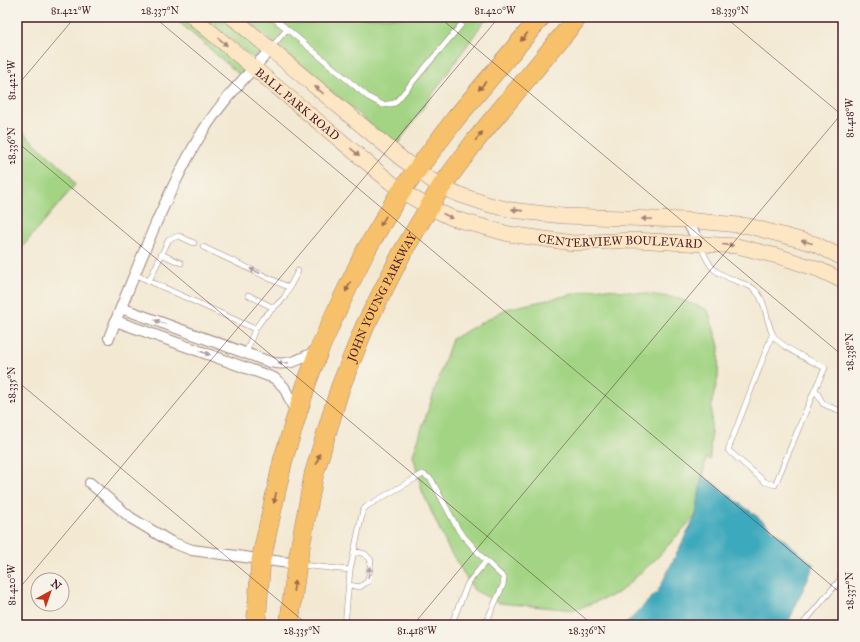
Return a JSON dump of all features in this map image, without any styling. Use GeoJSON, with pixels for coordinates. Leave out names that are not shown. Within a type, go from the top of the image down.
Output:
{"type":"FeatureCollection","features":[{"type":"Feature","properties":{"kind":"highway"},"geometry":{"type":"LineString","coordinates":[[256,625],[261,560],[283,460],[296,413],[319,350],[365,252],[401,191],[456,118],[541,17]]}},
{"type":"Feature","properties":{"kind":"highway","name":"JOHN YOUNG PARKWAY"},"geometry":{"type":"LineString","coordinates":[[290,625],[297,564],[314,474],[340,388],[364,326],[402,253],[441,187],[476,140],[578,17]]}},
{"type":"Feature","properties":{"kind":"highway"},"geometry":{"type":"LineString","coordinates":[[543,59],[584,17]]}},
{"type":"Feature","properties":{"kind":"street","name":"BALL PARK ROAD"},"geometry":{"type":"LineString","coordinates":[[193,17],[401,191]]}},
{"type":"Feature","properties":{"kind":"street","name":"BALL PARK ROAD"},"geometry":{"type":"LineString","coordinates":[[232,17],[416,170]]}},
{"type":"Feature","properties":{"kind":"street"},"geometry":{"type":"LineString","coordinates":[[109,338],[134,274],[184,163],[216,112],[271,49]]}},
{"type":"Feature","properties":{"kind":"street","name":"CENTERVIEW BOULEVARD"},"geometry":{"type":"LineString","coordinates":[[416,170],[441,187],[463,196],[490,205],[519,211],[564,216],[686,220],[749,226],[815,244],[843,258]]}},
{"type":"Feature","properties":{"kind":"street","name":"CENTERVIEW BOULEVARD"},"geometry":{"type":"LineString","coordinates":[[401,191],[452,218],[509,234],[573,243],[634,240],[737,246],[781,256],[820,270],[843,281]]}},
{"type":"Feature","properties":{"kind":"street"},"geometry":{"type":"LineString","coordinates":[[686,220],[700,243]]}},
{"type":"Feature","properties":{"kind":"street"},"geometry":{"type":"LineString","coordinates":[[121,308],[280,364],[292,362],[319,350]]}},
{"type":"Feature","properties":{"kind":"street"},"geometry":{"type":"LineString","coordinates":[[116,321],[274,378],[284,387],[296,413]]}},
{"type":"Feature","properties":{"kind":"street"},"geometry":{"type":"LineString","coordinates":[[242,366],[246,353]]}},
{"type":"Feature","properties":{"kind":"street"},"geometry":{"type":"LineString","coordinates":[[90,483],[131,518],[171,542],[192,550],[297,564]]}},
{"type":"Feature","properties":{"kind":"lane"},"geometry":{"type":"LineString","coordinates":[[272,17],[279,20],[287,29],[368,97],[383,105],[395,103],[461,25]]}},
{"type":"Feature","properties":{"kind":"lane"},"geometry":{"type":"LineString","coordinates":[[271,49],[287,29]]}},
{"type":"Feature","properties":{"kind":"lane"},"geometry":{"type":"LineString","coordinates":[[149,281],[169,239],[179,236],[194,243]]}},
{"type":"Feature","properties":{"kind":"lane"},"geometry":{"type":"LineString","coordinates":[[700,243],[708,263],[713,269],[723,276],[747,284],[757,292],[760,296],[772,335],[784,346],[825,368],[775,485],[765,482],[728,450],[772,335]]}},
{"type":"Feature","properties":{"kind":"lane"},"geometry":{"type":"LineString","coordinates":[[203,247],[290,288]]}},
{"type":"Feature","properties":{"kind":"lane"},"geometry":{"type":"LineString","coordinates":[[161,254],[181,263]]}},
{"type":"Feature","properties":{"kind":"lane"},"geometry":{"type":"LineString","coordinates":[[246,353],[255,329],[284,298],[298,271]]}},
{"type":"Feature","properties":{"kind":"lane"},"geometry":{"type":"LineString","coordinates":[[134,274],[255,329]]}},
{"type":"Feature","properties":{"kind":"lane"},"geometry":{"type":"LineString","coordinates":[[248,295],[274,308]]}},
{"type":"Feature","properties":{"kind":"lane"},"geometry":{"type":"LineString","coordinates":[[815,389],[823,404],[843,412]]}},
{"type":"Feature","properties":{"kind":"lane"},"geometry":{"type":"LineString","coordinates":[[345,625],[350,570],[363,510],[366,506],[423,474],[431,479],[459,531],[486,561],[504,578],[504,585],[484,625]]}},
{"type":"Feature","properties":{"kind":"lane"},"geometry":{"type":"LineString","coordinates":[[349,585],[360,587],[368,581],[370,560],[365,554],[354,551]]}},
{"type":"Feature","properties":{"kind":"lane"},"geometry":{"type":"LineString","coordinates":[[451,625],[468,583],[486,561]]}},
{"type":"Feature","properties":{"kind":"lane"},"geometry":{"type":"LineString","coordinates":[[297,564],[350,570]]}},
{"type":"Feature","properties":{"kind":"lane"},"geometry":{"type":"LineString","coordinates":[[806,624],[839,581],[843,567]]}},
{"type":"Feature","properties":{"kind":"green space"},"geometry":{"type":"Polygon","coordinates":[[[173,17],[183,17],[245,69],[240,75],[173,17]]]}},
{"type":"Feature","properties":{"kind":"green space"},"geometry":{"type":"Polygon","coordinates":[[[203,17],[223,17],[262,50],[254,59],[203,17]]]}},
{"type":"Feature","properties":{"kind":"green space"},"geometry":{"type":"Polygon","coordinates":[[[243,17],[487,17],[396,146],[243,17]]]}},
{"type":"Feature","properties":{"kind":"green space"},"geometry":{"type":"Polygon","coordinates":[[[17,127],[69,174],[75,185],[17,253],[17,127]]]}},
{"type":"Feature","properties":{"kind":"green space"},"geometry":{"type":"Polygon","coordinates":[[[601,288],[677,298],[708,310],[719,346],[718,378],[712,401],[710,460],[706,457],[696,515],[655,560],[618,593],[575,610],[499,603],[474,590],[448,548],[422,491],[413,455],[452,339],[506,309],[601,288]]]}},
{"type":"Feature","properties":{"kind":"water"},"geometry":{"type":"Polygon","coordinates":[[[702,475],[759,518],[814,565],[787,625],[625,625],[658,591],[696,515],[702,475]]]}}]}
